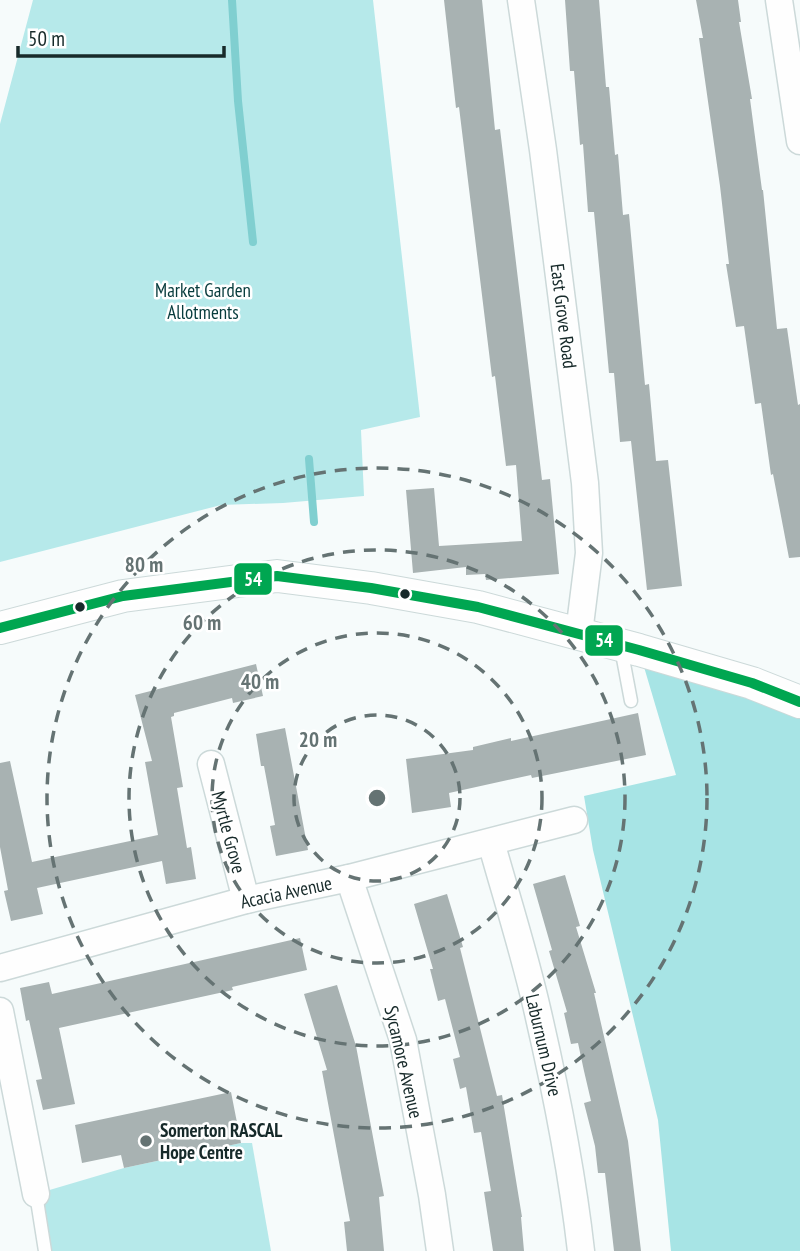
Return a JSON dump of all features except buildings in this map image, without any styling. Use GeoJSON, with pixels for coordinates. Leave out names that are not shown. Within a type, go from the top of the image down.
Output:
{"type":"FeatureCollection","features":[{"type":"Feature","properties":{"kind":"street","name":"East Grove Road"},"geometry":{"type":"LineString","coordinates":[[522,0],[585,483],[589,553],[579,633]]}},
{"type":"Feature","properties":{"kind":"street"},"geometry":{"type":"LineString","coordinates":[[779,0],[800,141]]}},
{"type":"Feature","properties":{"kind":"street"},"geometry":{"type":"LineString","coordinates":[[0,628],[123,596],[277,576],[371,588],[478,607],[752,683],[800,702]]}},
{"type":"Feature","properties":{"kind":"street","name":"Myrtle Grove"},"geometry":{"type":"LineString","coordinates":[[211,764],[246,900]]}},
{"type":"Feature","properties":{"kind":"street","name":"Acacia Avenue"},"geometry":{"type":"LineString","coordinates":[[0,968],[246,900],[349,878],[574,820]]}},
{"type":"Feature","properties":{"kind":"street","name":"Laburnum Drive"},"geometry":{"type":"LineString","coordinates":[[491,842],[538,1011],[562,1125],[581,1251]]}},
{"type":"Feature","properties":{"kind":"street","name":"Sycamore Avenue"},"geometry":{"type":"LineString","coordinates":[[349,878],[403,1040],[440,1251]]}},
{"type":"Feature","properties":{"kind":"street"},"geometry":{"type":"LineString","coordinates":[[0,1011],[36,1194]]}},
{"type":"Feature","properties":{"kind":"lane"},"geometry":{"type":"LineString","coordinates":[[620,645],[631,701]]}},
{"type":"Feature","properties":{"kind":"lane"},"geometry":{"type":"LineString","coordinates":[[36,1194],[45,1251]]}},
{"type":"Feature","properties":{"kind":"green space","name":"Market Garden Allotments"},"geometry":{"type":"Polygon","coordinates":[[[33,0],[373,0],[420,417],[361,430],[364,496],[221,505],[0,562],[0,124],[33,0]]]}},
{"type":"Feature","properties":{"kind":"green space"},"geometry":{"type":"Polygon","coordinates":[[[241,1143],[252,1143],[271,1251],[45,1251],[36,1194],[124,1168],[241,1143]]]}},
{"type":"Feature","properties":{"kind":"shaded area"},"geometry":{"type":"Polygon","coordinates":[[[639,650],[800,702],[800,1251],[671,1251],[658,1120],[593,850],[584,796],[676,775],[639,650]]]}},
{"type":"Feature","properties":{"kind":"waterway"},"geometry":{"type":"LineString","coordinates":[[232,0],[238,101],[253,242]]}},
{"type":"Feature","properties":{"kind":"waterway"},"geometry":{"type":"LineString","coordinates":[[309,459],[314,522]]}},
{"type":"Feature","properties":{"kind":"transit line","name":"54"},"geometry":{"type":"LineString","coordinates":[[0,628],[123,596],[277,576],[371,588],[478,607],[752,683],[800,702]]}},
{"type":"Feature","properties":{"kind":"place","name":"Somerton RASCAL Hope Centre"},"geometry":{"type":"Point","coordinates":[146,1141]}}]}
